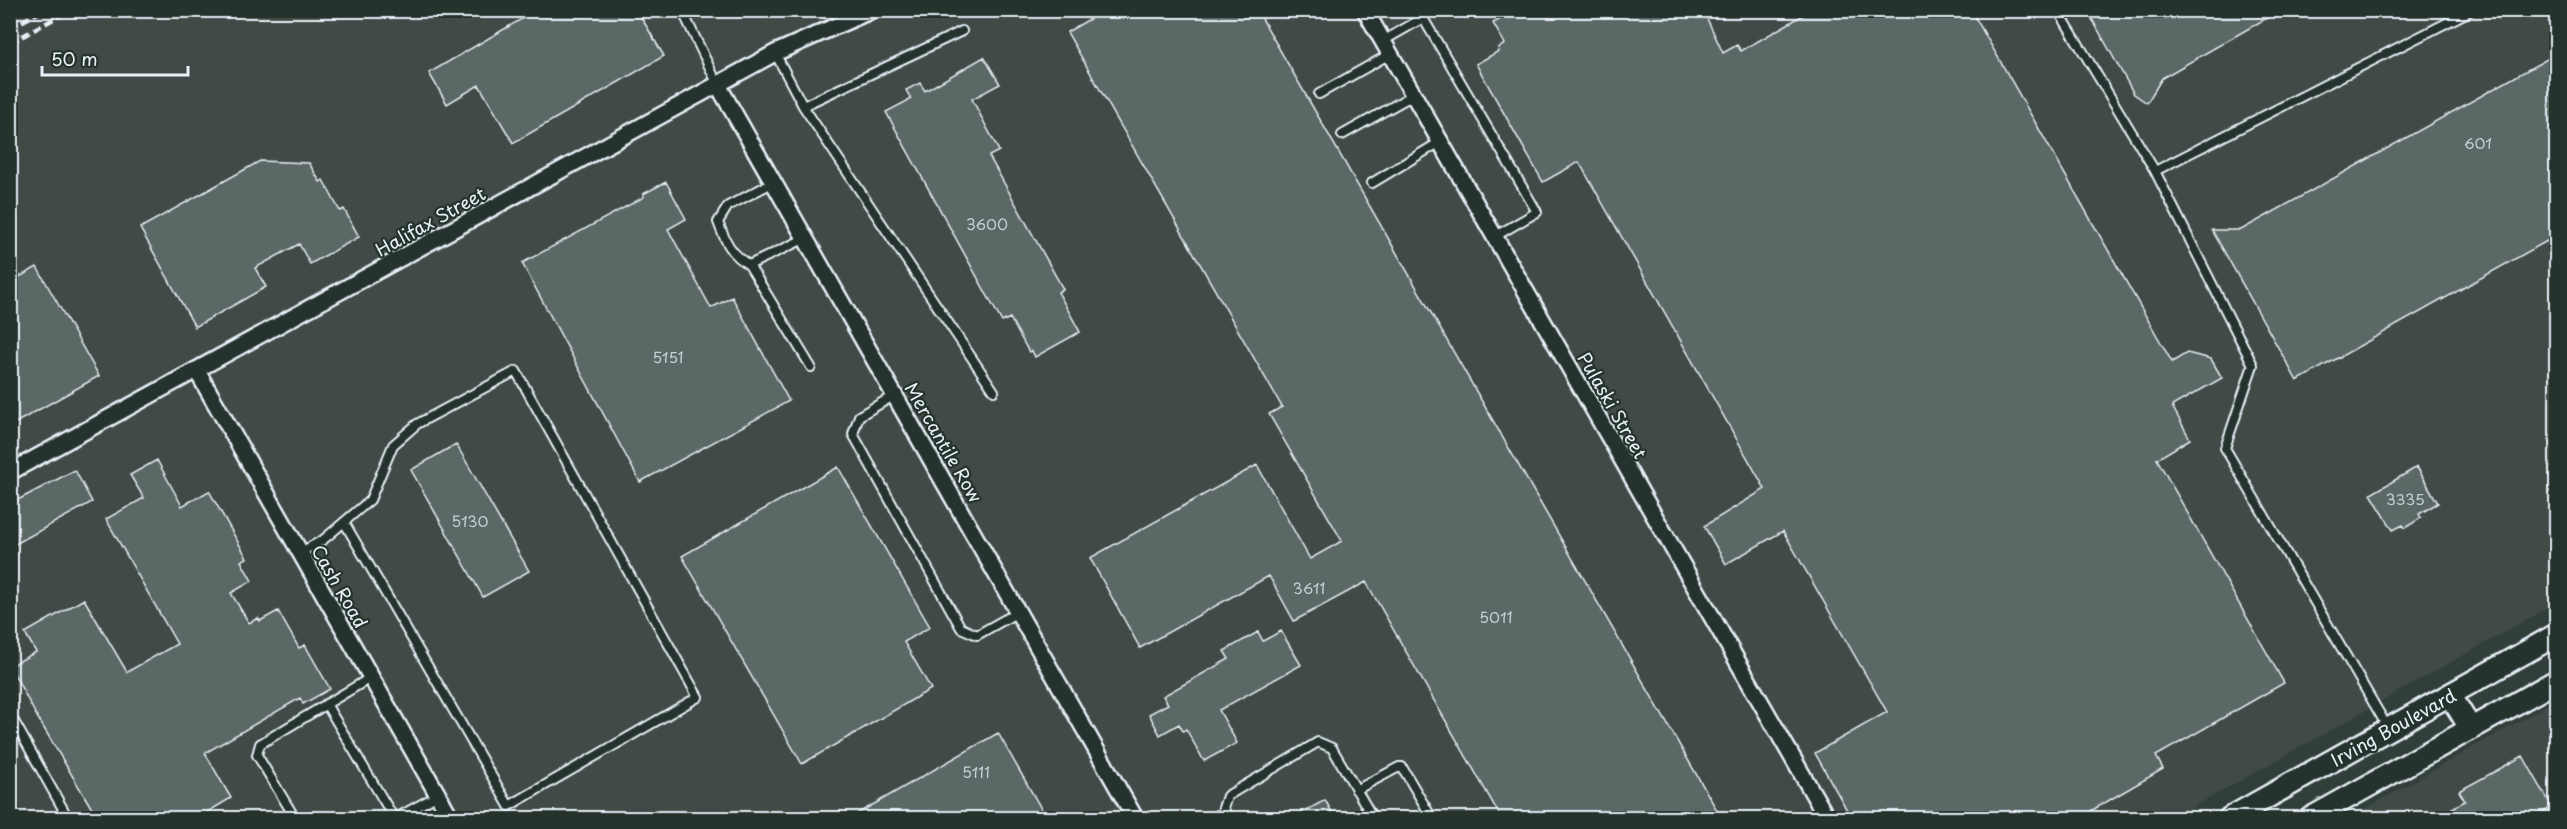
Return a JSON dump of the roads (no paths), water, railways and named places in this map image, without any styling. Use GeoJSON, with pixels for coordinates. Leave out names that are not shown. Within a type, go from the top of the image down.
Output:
{"type":"FeatureCollection","features":[{"type":"Feature","properties":{"kind":"main road","name":"Irving Boulevard"},"geometry":{"type":"LineString","coordinates":[[2230,819],[2556,635]]}},
{"type":"Feature","properties":{"kind":"main road"},"geometry":{"type":"LineString","coordinates":[[2311,819],[2556,681]]}},
{"type":"Feature","properties":{"kind":"main road"},"geometry":{"type":"LineString","coordinates":[[2450,695],[2471,729]]}},
{"type":"Feature","properties":{"kind":"street","name":"Halifax Street"},"geometry":{"type":"LineString","coordinates":[[10,471],[197,371],[775,53],[872,10]]}},
{"type":"Feature","properties":{"kind":"street","name":"Pulaski Street"},"geometry":{"type":"LineString","coordinates":[[1365,10],[1827,819]]}},
{"type":"Feature","properties":{"kind":"street","name":"Mercantile Row"},"geometry":{"type":"LineString","coordinates":[[718,85],[1135,819]]}},
{"type":"Feature","properties":{"kind":"street","name":"Cash Road"},"geometry":{"type":"LineString","coordinates":[[197,371],[451,819]]}},
{"type":"Feature","properties":{"kind":"lane"},"geometry":{"type":"LineString","coordinates":[[682,10],[718,85]]}},
{"type":"Feature","properties":{"kind":"lane"},"geometry":{"type":"LineString","coordinates":[[2058,10],[2155,171],[2253,365],[2224,448],[2388,730]]}},
{"type":"Feature","properties":{"kind":"lane"},"geometry":{"type":"LineString","coordinates":[[2155,171],[2472,10]]}},
{"type":"Feature","properties":{"kind":"lane"},"geometry":{"type":"LineString","coordinates":[[1319,94],[1423,18],[1537,212],[1494,237]]}},
{"type":"Feature","properties":{"kind":"lane"},"geometry":{"type":"LineString","coordinates":[[802,106],[963,31]]}},
{"type":"Feature","properties":{"kind":"lane"},"geometry":{"type":"LineString","coordinates":[[775,53],[802,106],[994,392]]}},
{"type":"Feature","properties":{"kind":"lane"},"geometry":{"type":"LineString","coordinates":[[1342,135],[1413,95]]}},
{"type":"Feature","properties":{"kind":"lane"},"geometry":{"type":"LineString","coordinates":[[1372,183],[1440,142]]}},
{"type":"Feature","properties":{"kind":"lane"},"geometry":{"type":"LineString","coordinates":[[774,182],[728,206],[718,222],[736,257],[749,265],[811,367]]}},
{"type":"Feature","properties":{"kind":"lane"},"geometry":{"type":"LineString","coordinates":[[749,265],[806,238]]}},
{"type":"Feature","properties":{"kind":"lane"},"geometry":{"type":"LineString","coordinates":[[299,553],[323,540],[344,522],[370,500],[393,446],[417,424],[516,371],[698,698],[509,806],[344,522]]}},
{"type":"Feature","properties":{"kind":"lane"},"geometry":{"type":"LineString","coordinates":[[895,395],[859,416],[853,434],[962,628],[977,635],[1018,612]]}},
{"type":"Feature","properties":{"kind":"lane"},"geometry":{"type":"LineString","coordinates":[[295,819],[256,755],[260,744],[370,678]]}},
{"type":"Feature","properties":{"kind":"lane"},"geometry":{"type":"LineString","coordinates":[[326,704],[395,819],[438,795]]}},
{"type":"Feature","properties":{"kind":"lane"},"geometry":{"type":"LineString","coordinates":[[10,714],[68,819]]}},
{"type":"Feature","properties":{"kind":"lane"},"geometry":{"type":"LineString","coordinates":[[1212,819],[1227,815],[1223,808],[1227,796],[1318,742],[1332,748],[1373,819]]}},
{"type":"Feature","properties":{"kind":"lane"},"geometry":{"type":"LineString","coordinates":[[1356,790],[1402,767],[1432,819]]}},
{"type":"Feature","properties":{"kind":"railway"},"geometry":{"type":"LineString","coordinates":[[10,28],[43,10]]}},
{"type":"Feature","properties":{"kind":"railway"},"geometry":{"type":"LineString","coordinates":[[10,43],[70,10]]}}]}
